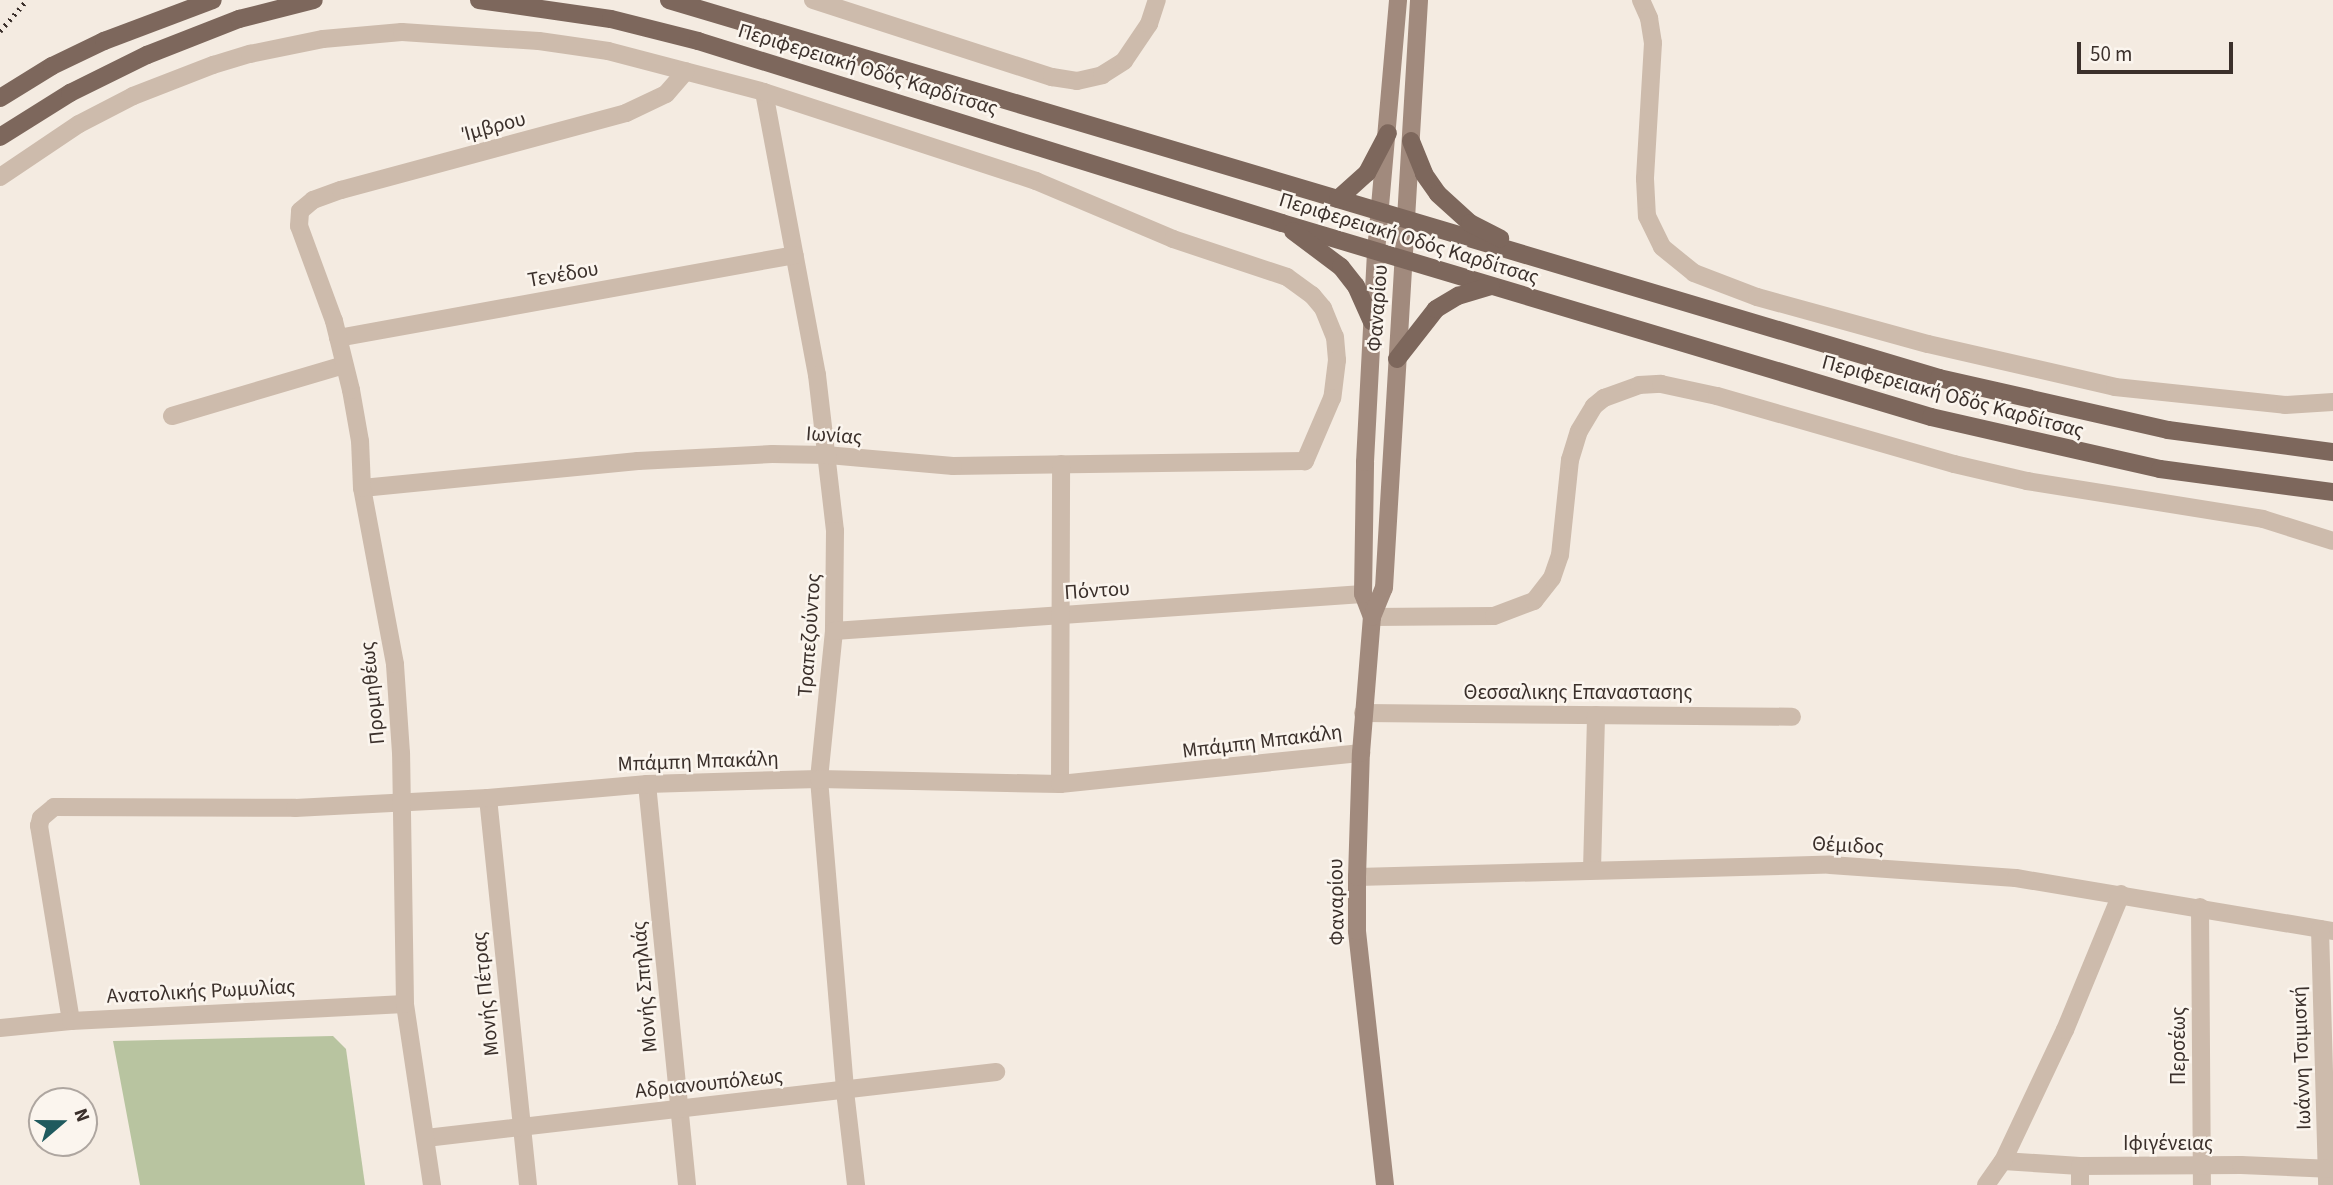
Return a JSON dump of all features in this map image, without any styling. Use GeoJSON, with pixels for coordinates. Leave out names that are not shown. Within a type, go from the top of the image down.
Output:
{"type":"FeatureCollection","features":[{"type":"Feature","properties":{"kind":"main road"},"geometry":{"type":"LineString","coordinates":[[0,98],[52,66],[104,41],[213,0]]}},
{"type":"Feature","properties":{"kind":"main road"},"geometry":{"type":"LineString","coordinates":[[0,137],[80,88],[157,51],[239,19],[314,0]]}},
{"type":"Feature","properties":{"kind":"main road","name":"Περιφερειακή Οδός Καρδίτσας"},"geometry":{"type":"LineString","coordinates":[[479,0],[571,11],[670,33],[1403,260],[1956,423],[2160,469],[2333,492]]}},
{"type":"Feature","properties":{"kind":"main road","name":"Περιφερειακή Οδός Καρδίτσας"},"geometry":{"type":"LineString","coordinates":[[669,0],[1853,353],[2005,394],[2168,430],[2333,452]]}},
{"type":"Feature","properties":{"kind":"main road","name":"Φαναρίου"},"geometry":{"type":"LineString","coordinates":[[1372,617],[1363,594],[1372,322],[1398,0]]}},
{"type":"Feature","properties":{"kind":"main road","name":"Φαναρίου"},"geometry":{"type":"LineString","coordinates":[[1385,1185],[1357,931],[1357,877],[1363,713],[1372,617],[1384,589],[1419,0]]}},
{"type":"Feature","properties":{"kind":"main road"},"geometry":{"type":"LineString","coordinates":[[1338,199],[1367,173],[1388,133]]}},
{"type":"Feature","properties":{"kind":"main road"},"geometry":{"type":"LineString","coordinates":[[1412,141],[1424,174],[1452,208],[1469,223],[1505,240],[1526,255]]}},
{"type":"Feature","properties":{"kind":"main road"},"geometry":{"type":"LineString","coordinates":[[1282,223],[1341,267],[1356,286],[1372,322]]}},
{"type":"Feature","properties":{"kind":"main road"},"geometry":{"type":"LineString","coordinates":[[1397,359],[1436,309],[1458,296],[1491,286]]}},
{"type":"Feature","properties":{"kind":"street"},"geometry":{"type":"LineString","coordinates":[[813,0],[1070,80],[1097,77],[1124,61],[1149,24],[1157,0]]}},
{"type":"Feature","properties":{"kind":"street"},"geometry":{"type":"LineString","coordinates":[[1641,0],[1649,18],[1653,43],[1645,179],[1647,216],[1662,247],[1694,273],[1737,291],[1928,344],[2115,387],[2252,402],[2319,405],[2333,402]]}},
{"type":"Feature","properties":{"kind":"street"},"geometry":{"type":"LineString","coordinates":[[0,177],[79,124],[134,96],[213,65],[323,39],[402,32],[488,35],[608,51],[764,92]]}},
{"type":"Feature","properties":{"kind":"street","name":"Ίμβρου"},"geometry":{"type":"LineString","coordinates":[[303,207],[319,197],[341,190],[626,113],[666,94],[687,71]]}},
{"type":"Feature","properties":{"kind":"street","name":"Τραπεζούντος"},"geometry":{"type":"LineString","coordinates":[[764,92],[795,255],[828,455],[836,561],[834,631],[819,779],[845,1091],[856,1185]]}},
{"type":"Feature","properties":{"kind":"street","name":"Ιωνίας"},"geometry":{"type":"LineString","coordinates":[[362,488],[677,458],[828,455],[953,466],[1304,461],[1332,398],[1337,360],[1331,322],[1323,308],[1302,287],[1276,272],[1173,239],[1036,181],[764,92]]}},
{"type":"Feature","properties":{"kind":"street","name":"Προμηθέως"},"geometry":{"type":"LineString","coordinates":[[303,207],[299,226],[338,338],[360,441],[362,488],[395,664],[402,803],[405,1004],[432,1185]]}},
{"type":"Feature","properties":{"kind":"street","name":"Τενέδου"},"geometry":{"type":"LineString","coordinates":[[338,338],[795,255]]}},
{"type":"Feature","properties":{"kind":"street"},"geometry":{"type":"LineString","coordinates":[[172,416],[344,365]]}},
{"type":"Feature","properties":{"kind":"street"},"geometry":{"type":"LineString","coordinates":[[1372,617],[1494,616],[1534,601],[1552,578],[1560,555],[1570,460],[1579,431],[1594,406],[1604,398],[1639,385],[1661,384],[1717,396],[1954,464],[2027,481],[2263,519],[2333,541]]}},
{"type":"Feature","properties":{"kind":"street"},"geometry":{"type":"LineString","coordinates":[[1060,784],[1061,464]]}},
{"type":"Feature","properties":{"kind":"street","name":"Πόντου"},"geometry":{"type":"LineString","coordinates":[[834,631],[1363,594]]}},
{"type":"Feature","properties":{"kind":"street","name":"Θεσσαλικης Επαναστασης"},"geometry":{"type":"LineString","coordinates":[[1363,713],[1792,716]]}},
{"type":"Feature","properties":{"kind":"street"},"geometry":{"type":"LineString","coordinates":[[1592,870],[1596,715]]}},
{"type":"Feature","properties":{"kind":"street","name":"Μπάμπη Μπακάλη"},"geometry":{"type":"LineString","coordinates":[[72,1021],[39,826],[41,818],[54,807],[295,808],[488,798],[647,784],[819,779],[1060,784],[1361,753]]}},
{"type":"Feature","properties":{"kind":"street","name":"Μονής Σπηλιάς"},"geometry":{"type":"LineString","coordinates":[[647,784],[687,1185]]}},
{"type":"Feature","properties":{"kind":"street","name":"Μονής Πέτρας"},"geometry":{"type":"LineString","coordinates":[[488,798],[527,1185]]}},
{"type":"Feature","properties":{"kind":"street","name":"Θέμιδος"},"geometry":{"type":"LineString","coordinates":[[1357,877],[1830,865],[2016,878],[2327,930]]}},
{"type":"Feature","properties":{"kind":"street"},"geometry":{"type":"LineString","coordinates":[[1986,1185],[2003,1161],[2065,1030],[2121,894]]}},
{"type":"Feature","properties":{"kind":"street","name":"Περσέως"},"geometry":{"type":"LineString","coordinates":[[2200,907],[2202,1185]]}},
{"type":"Feature","properties":{"kind":"street","name":"Ιωάννη Τσιμισκή"},"geometry":{"type":"LineString","coordinates":[[2327,930],[2329,1174]]}},
{"type":"Feature","properties":{"kind":"street","name":"Ανατολικής Ρωμυλίας"},"geometry":{"type":"LineString","coordinates":[[0,1028],[72,1021],[405,1004]]}},
{"type":"Feature","properties":{"kind":"street","name":"Αδριανουπόλεως"},"geometry":{"type":"LineString","coordinates":[[426,1138],[996,1072]]}},
{"type":"Feature","properties":{"kind":"street","name":"Ιφιγένειας"},"geometry":{"type":"LineString","coordinates":[[2003,1161],[2080,1166],[2202,1165],[2329,1174]]}},
{"type":"Feature","properties":{"kind":"street"},"geometry":{"type":"LineString","coordinates":[[2080,1166],[2080,1185]]}},
{"type":"Feature","properties":{"kind":"green space"},"geometry":{"type":"Polygon","coordinates":[[[333,1036],[346,1049],[365,1185],[140,1185],[113,1041],[333,1036]]]}},
{"type":"Feature","properties":{"kind":"railway"},"geometry":{"type":"LineString","coordinates":[[0,31],[27,0]]}}]}
